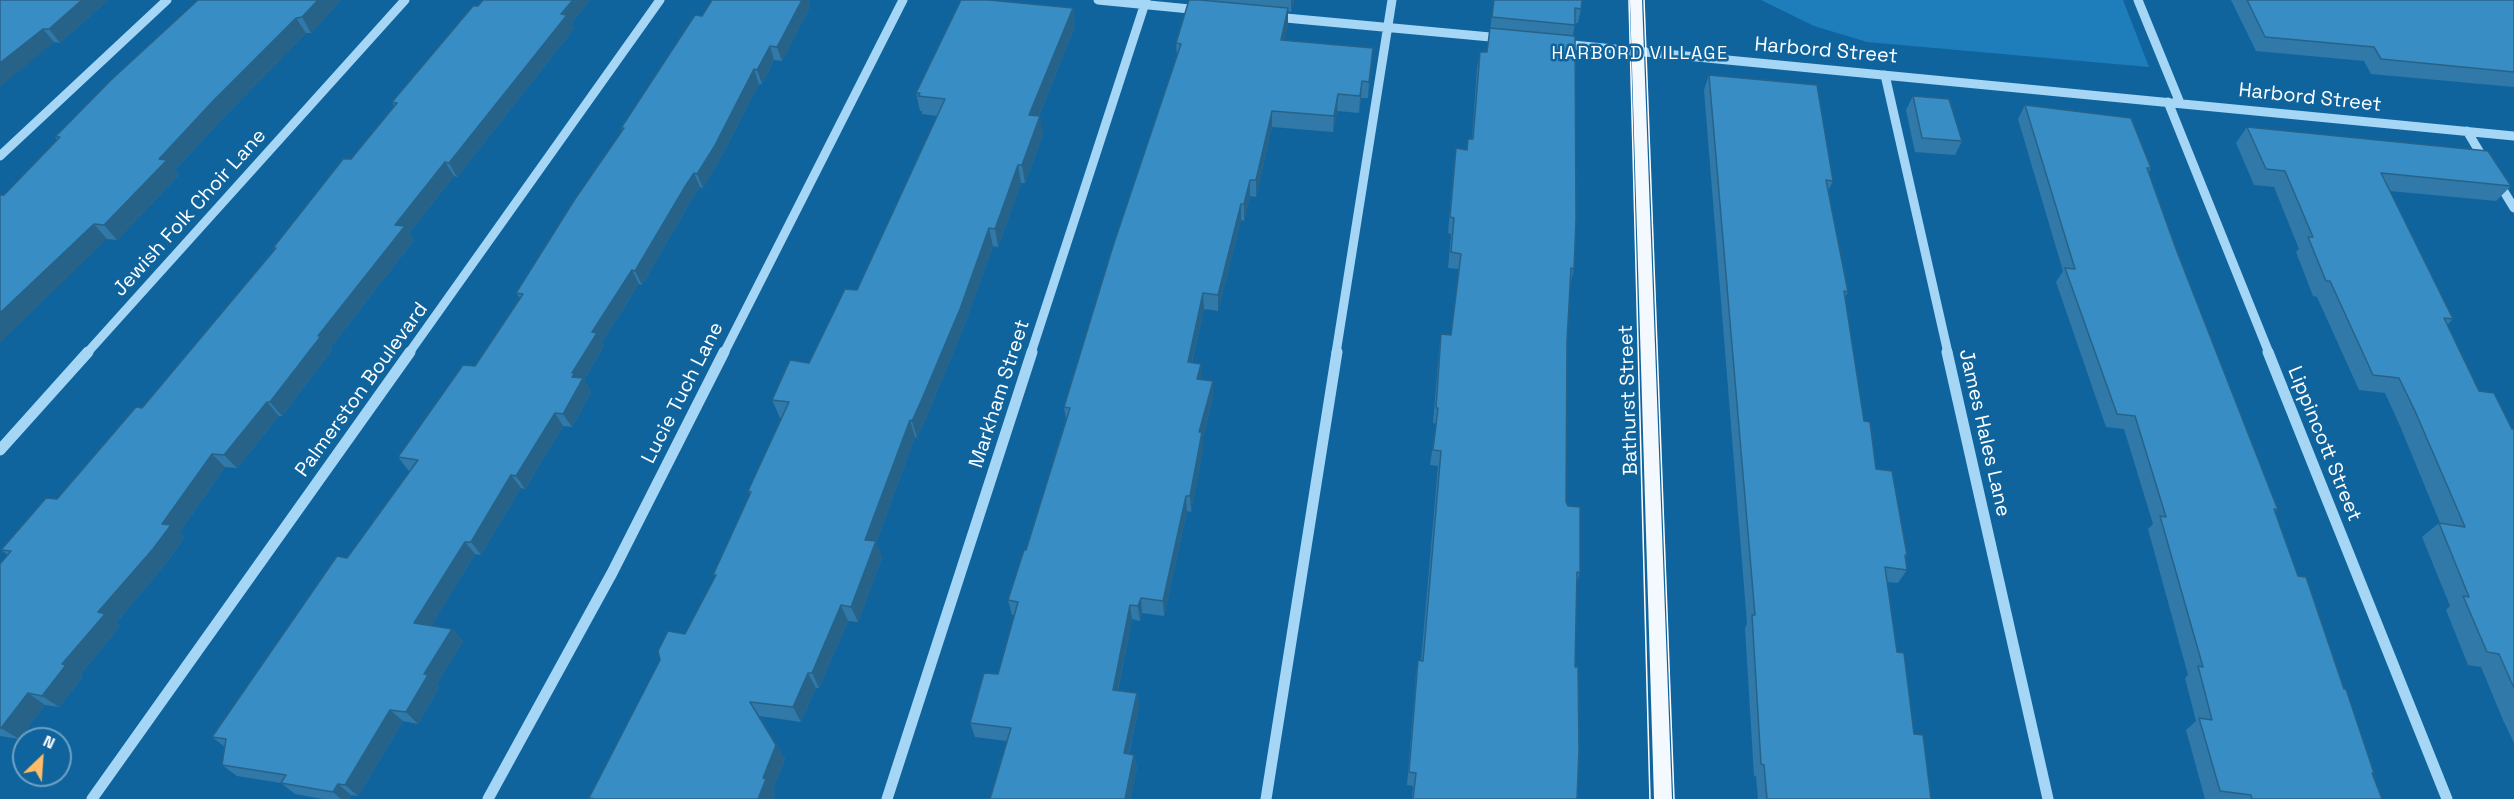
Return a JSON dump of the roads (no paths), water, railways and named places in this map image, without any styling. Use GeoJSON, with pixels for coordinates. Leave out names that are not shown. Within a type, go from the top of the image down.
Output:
{"type":"FeatureCollection","features":[{"type":"Feature","properties":{"kind":"main road","name":"Bathurst Street"},"geometry":{"type":"LineString","coordinates":[[1636,0],[1663,799]]}},
{"type":"Feature","properties":{"kind":"street"},"geometry":{"type":"LineString","coordinates":[[0,156],[167,0]]}},
{"type":"Feature","properties":{"kind":"street","name":"Jewish Folk Choir Lane"},"geometry":{"type":"LineString","coordinates":[[0,450],[405,0]]}},
{"type":"Feature","properties":{"kind":"street","name":"Palmerston Boulevard"},"geometry":{"type":"LineString","coordinates":[[92,799],[660,0]]}},
{"type":"Feature","properties":{"kind":"street","name":"Lucie Tuch Lane"},"geometry":{"type":"LineString","coordinates":[[488,799],[612,573],[903,0]]}},
{"type":"Feature","properties":{"kind":"street"},"geometry":{"type":"LineString","coordinates":[[1098,0],[1146,2],[1214,11]]}},
{"type":"Feature","properties":{"kind":"street"},"geometry":{"type":"LineString","coordinates":[[1266,799],[1392,0]]}},
{"type":"Feature","properties":{"kind":"street","name":"Lippincott Street"},"geometry":{"type":"LineString","coordinates":[[2138,0],[2174,102],[2447,799]]}},
{"type":"Feature","properties":{"kind":"street","name":"Markham Street"},"geometry":{"type":"LineString","coordinates":[[887,799],[1146,2]]}},
{"type":"Feature","properties":{"kind":"street"},"geometry":{"type":"LineString","coordinates":[[1261,15],[1514,39]]}},
{"type":"Feature","properties":{"kind":"street","name":"Harbord Street"},"geometry":{"type":"LineString","coordinates":[[1548,43],[2514,136]]}},
{"type":"Feature","properties":{"kind":"street","name":"James Hales Lane"},"geometry":{"type":"LineString","coordinates":[[1885,75],[2048,799]]}},
{"type":"Feature","properties":{"kind":"street"},"geometry":{"type":"LineString","coordinates":[[2467,131],[2514,208]]}},
{"type":"Feature","properties":{"kind":"tram line"},"geometry":{"type":"LineString","coordinates":[[1629,0],[1650,799]]}},
{"type":"Feature","properties":{"kind":"tram line"},"geometry":{"type":"LineString","coordinates":[[1644,0],[1674,799]]}},
{"type":"Feature","properties":{"kind":"district","name":"HARBORD VILLAGE"},"geometry":{"type":"Point","coordinates":[1640,54]}}]}
